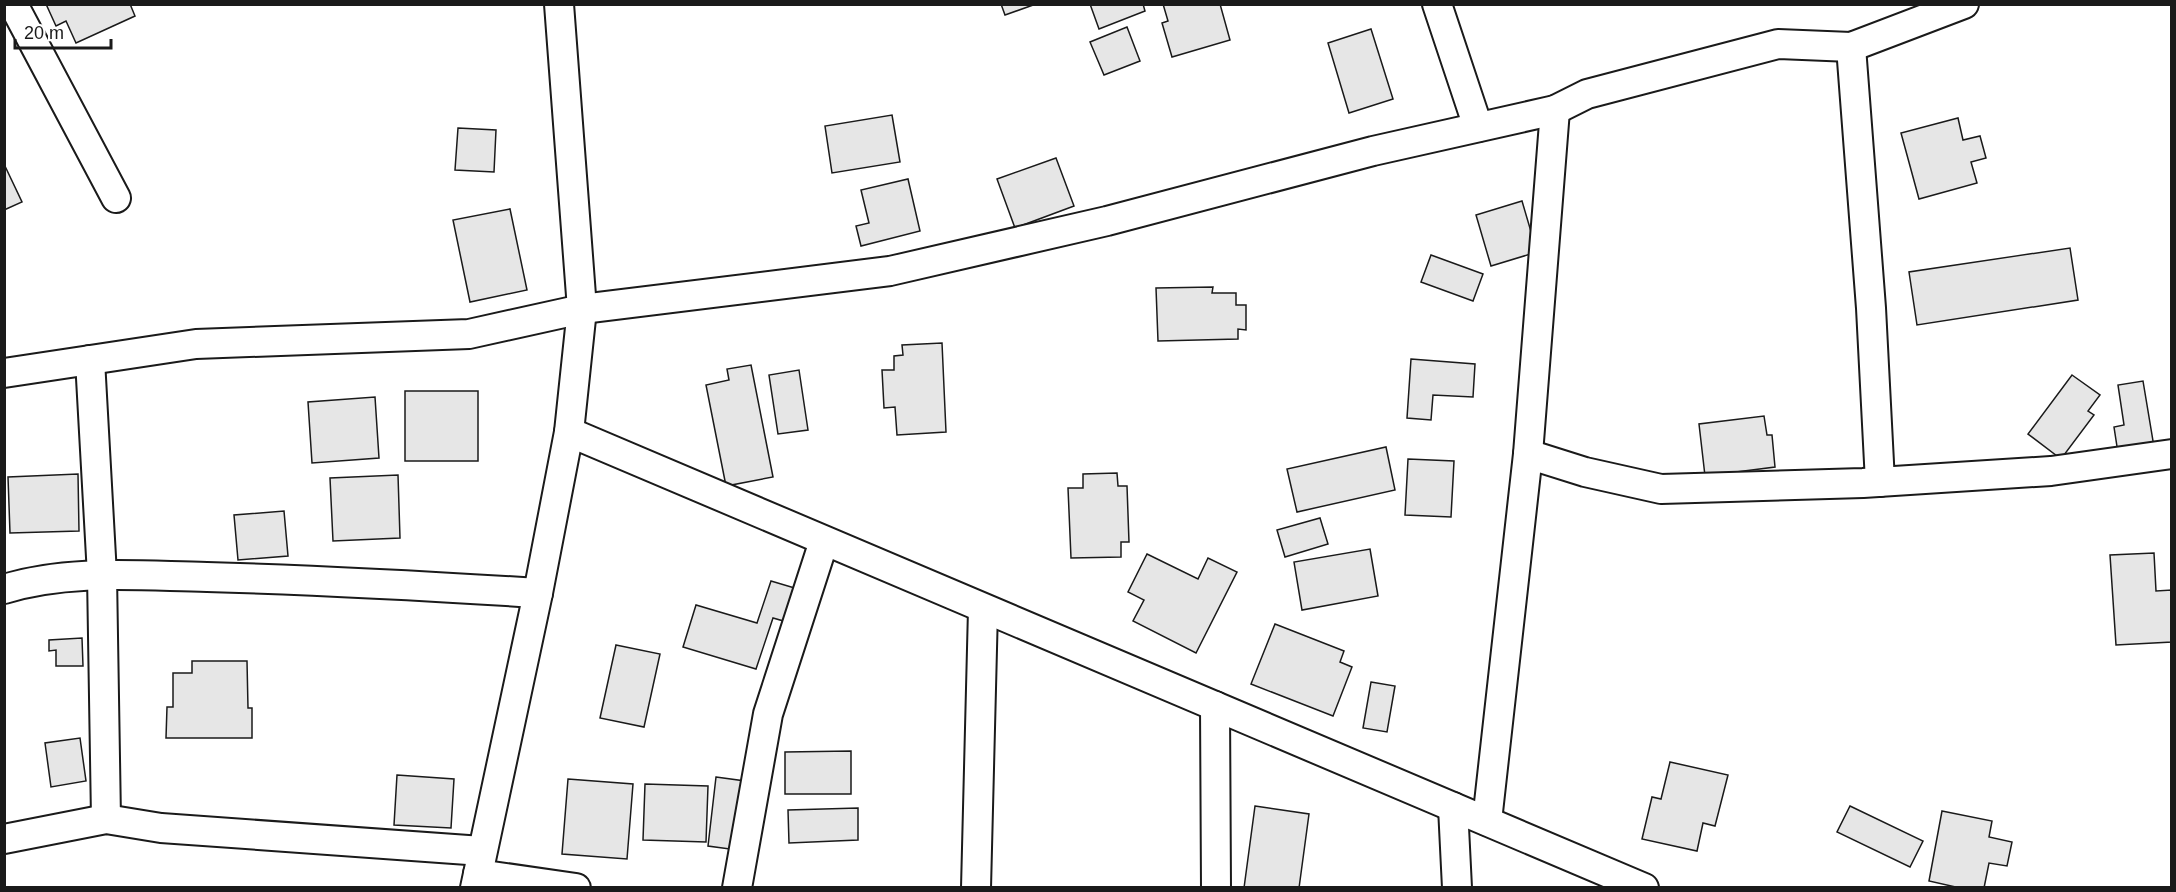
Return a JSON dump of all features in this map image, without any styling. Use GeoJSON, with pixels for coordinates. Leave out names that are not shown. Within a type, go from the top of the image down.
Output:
{"type":"FeatureCollection","features":[{"type":"Feature","properties":{"kind":"street"},"geometry":{"type":"LineString","coordinates":[[13,4],[116,198]]}},
{"type":"Feature","properties":{"kind":"street"},"geometry":{"type":"LineString","coordinates":[[478,871],[538,593],[568,432],[582,309],[559,4]]}},
{"type":"Feature","properties":{"kind":"street"},"geometry":{"type":"LineString","coordinates":[[1437,4],[1478,128]]}},
{"type":"Feature","properties":{"kind":"street"},"geometry":{"type":"LineString","coordinates":[[4,373],[196,344],[469,334],[582,309],[890,271],[1107,221],[1373,151],[1555,110],[1587,94],[1778,44],[1851,47],[1964,4]]}},
{"type":"Feature","properties":{"kind":"street"},"geometry":{"type":"LineString","coordinates":[[1851,47],[1871,308],[1880,482]]}},
{"type":"Feature","properties":{"kind":"street"},"geometry":{"type":"LineString","coordinates":[[1487,821],[1528,454],[1555,110]]}},
{"type":"Feature","properties":{"kind":"street"},"geometry":{"type":"LineString","coordinates":[[90,360],[102,575],[106,819]]}},
{"type":"Feature","properties":{"kind":"street"},"geometry":{"type":"LineString","coordinates":[[568,432],[1644,888]]}},
{"type":"Feature","properties":{"kind":"street"},"geometry":{"type":"LineString","coordinates":[[1528,454],[1584,472],[1661,489],[1880,482],[2051,471],[2172,454]]}},
{"type":"Feature","properties":{"kind":"street"},"geometry":{"type":"LineString","coordinates":[[737,888],[768,714],[824,541]]}},
{"type":"Feature","properties":{"kind":"street"},"geometry":{"type":"LineString","coordinates":[[4,589],[27,582],[102,575],[338,580],[538,593]]}},
{"type":"Feature","properties":{"kind":"street"},"geometry":{"type":"LineString","coordinates":[[976,888],[983,609]]}},
{"type":"Feature","properties":{"kind":"street"},"geometry":{"type":"LineString","coordinates":[[1215,706],[1216,888]]}},
{"type":"Feature","properties":{"kind":"street"},"geometry":{"type":"LineString","coordinates":[[1453,807],[1457,888]]}},
{"type":"Feature","properties":{"kind":"street"},"geometry":{"type":"LineString","coordinates":[[4,838],[106,819],[478,871],[576,888]]}},
{"type":"Feature","properties":{"kind":"building"},"geometry":{"type":"Polygon","coordinates":[[[46,4],[130,4],[135,16],[76,43],[66,21],[56,26],[46,4]]]}},
{"type":"Feature","properties":{"kind":"building"},"geometry":{"type":"Polygon","coordinates":[[[1001,4],[1036,4],[1005,15],[1001,4]]]}},
{"type":"Feature","properties":{"kind":"building"},"geometry":{"type":"Polygon","coordinates":[[[1090,4],[1143,4],[1145,11],[1099,29],[1090,4]]]}},
{"type":"Feature","properties":{"kind":"building"},"geometry":{"type":"Polygon","coordinates":[[[1163,4],[1220,4],[1230,40],[1172,57],[1162,23],[1168,21],[1163,4]]]}},
{"type":"Feature","properties":{"kind":"building"},"geometry":{"type":"Polygon","coordinates":[[[1127,27],[1140,61],[1104,75],[1090,42],[1127,27]]]}},
{"type":"Feature","properties":{"kind":"building"},"geometry":{"type":"Polygon","coordinates":[[[1371,29],[1393,99],[1349,113],[1328,43],[1371,29]]]}},
{"type":"Feature","properties":{"kind":"building"},"geometry":{"type":"Polygon","coordinates":[[[892,115],[900,162],[832,173],[825,126],[892,115]]]}},
{"type":"Feature","properties":{"kind":"building"},"geometry":{"type":"Polygon","coordinates":[[[1958,118],[1963,140],[1980,136],[1986,158],[1971,162],[1977,183],[1919,199],[1901,133],[1958,118]]]}},
{"type":"Feature","properties":{"kind":"building"},"geometry":{"type":"Polygon","coordinates":[[[458,128],[496,130],[494,172],[455,170],[458,128]]]}},
{"type":"Feature","properties":{"kind":"building"},"geometry":{"type":"Polygon","coordinates":[[[1056,158],[1074,206],[1015,228],[997,179],[1056,158]]]}},
{"type":"Feature","properties":{"kind":"building"},"geometry":{"type":"Polygon","coordinates":[[[4,164],[22,202],[4,210],[4,164]]]}},
{"type":"Feature","properties":{"kind":"building"},"geometry":{"type":"Polygon","coordinates":[[[908,179],[920,231],[861,246],[856,226],[869,223],[861,190],[908,179]]]}},
{"type":"Feature","properties":{"kind":"building"},"geometry":{"type":"Polygon","coordinates":[[[1522,201],[1537,252],[1491,266],[1476,215],[1522,201]]]}},
{"type":"Feature","properties":{"kind":"building"},"geometry":{"type":"Polygon","coordinates":[[[510,209],[527,290],[470,302],[453,220],[510,209]]]}},
{"type":"Feature","properties":{"kind":"building"},"geometry":{"type":"Polygon","coordinates":[[[2070,248],[2078,300],[1917,325],[1909,272],[2070,248]]]}},
{"type":"Feature","properties":{"kind":"building"},"geometry":{"type":"Polygon","coordinates":[[[1431,255],[1483,274],[1473,301],[1421,282],[1431,255]]]}},
{"type":"Feature","properties":{"kind":"building"},"geometry":{"type":"Polygon","coordinates":[[[1213,287],[1212,293],[1236,293],[1236,305],[1246,305],[1246,330],[1238,329],[1238,339],[1158,341],[1156,288],[1213,287]]]}},
{"type":"Feature","properties":{"kind":"building"},"geometry":{"type":"Polygon","coordinates":[[[942,343],[946,432],[897,435],[895,407],[884,408],[882,370],[894,370],[894,356],[903,355],[902,345],[942,343]]]}},
{"type":"Feature","properties":{"kind":"building"},"geometry":{"type":"Polygon","coordinates":[[[1411,359],[1475,364],[1473,397],[1433,395],[1431,420],[1407,418],[1411,359]]]}},
{"type":"Feature","properties":{"kind":"building"},"geometry":{"type":"Polygon","coordinates":[[[751,365],[773,477],[726,486],[706,385],[729,380],[727,369],[751,365]]]}},
{"type":"Feature","properties":{"kind":"building"},"geometry":{"type":"Polygon","coordinates":[[[799,370],[808,430],[778,434],[769,375],[799,370]]]}},
{"type":"Feature","properties":{"kind":"building"},"geometry":{"type":"Polygon","coordinates":[[[2072,375],[2100,395],[2088,411],[2094,415],[2061,459],[2028,434],[2072,375]]]}},
{"type":"Feature","properties":{"kind":"building"},"geometry":{"type":"Polygon","coordinates":[[[2143,381],[2154,447],[2118,453],[2114,427],[2124,425],[2118,385],[2143,381]]]}},
{"type":"Feature","properties":{"kind":"building"},"geometry":{"type":"Polygon","coordinates":[[[405,391],[478,391],[478,461],[405,461],[405,391]]]}},
{"type":"Feature","properties":{"kind":"building"},"geometry":{"type":"Polygon","coordinates":[[[375,397],[379,458],[312,463],[308,402],[375,397]]]}},
{"type":"Feature","properties":{"kind":"building"},"geometry":{"type":"Polygon","coordinates":[[[1764,416],[1767,435],[1772,435],[1775,467],[1705,476],[1699,424],[1764,416]]]}},
{"type":"Feature","properties":{"kind":"building"},"geometry":{"type":"Polygon","coordinates":[[[1386,447],[1395,490],[1297,512],[1287,469],[1386,447]]]}},
{"type":"Feature","properties":{"kind":"building"},"geometry":{"type":"Polygon","coordinates":[[[1408,459],[1454,461],[1451,517],[1405,515],[1408,459]]]}},
{"type":"Feature","properties":{"kind":"building"},"geometry":{"type":"Polygon","coordinates":[[[1117,473],[1118,486],[1127,486],[1129,542],[1121,542],[1121,557],[1071,558],[1068,488],[1083,488],[1083,474],[1117,473]]]}},
{"type":"Feature","properties":{"kind":"building"},"geometry":{"type":"Polygon","coordinates":[[[78,474],[79,531],[10,533],[8,477],[78,474]]]}},
{"type":"Feature","properties":{"kind":"building"},"geometry":{"type":"Polygon","coordinates":[[[398,475],[400,538],[333,541],[330,478],[398,475]]]}},
{"type":"Feature","properties":{"kind":"building"},"geometry":{"type":"Polygon","coordinates":[[[284,511],[288,556],[238,560],[234,515],[284,511]]]}},
{"type":"Feature","properties":{"kind":"building"},"geometry":{"type":"Polygon","coordinates":[[[1320,518],[1328,544],[1285,557],[1277,530],[1320,518]]]}},
{"type":"Feature","properties":{"kind":"building"},"geometry":{"type":"Polygon","coordinates":[[[1370,549],[1378,596],[1302,610],[1294,562],[1370,549]]]}},
{"type":"Feature","properties":{"kind":"building"},"geometry":{"type":"Polygon","coordinates":[[[2154,553],[2156,591],[2172,590],[2172,642],[2116,645],[2110,555],[2154,553]]]}},
{"type":"Feature","properties":{"kind":"building"},"geometry":{"type":"Polygon","coordinates":[[[1147,554],[1198,579],[1208,558],[1237,572],[1196,653],[1133,621],[1144,600],[1128,592],[1147,554]]]}},
{"type":"Feature","properties":{"kind":"building"},"geometry":{"type":"Polygon","coordinates":[[[771,581],[798,589],[787,622],[773,618],[756,669],[683,647],[696,605],[757,623],[771,581]]]}},
{"type":"Feature","properties":{"kind":"building"},"geometry":{"type":"Polygon","coordinates":[[[1275,624],[1344,651],[1340,662],[1352,667],[1333,716],[1251,684],[1275,624]]]}},
{"type":"Feature","properties":{"kind":"building"},"geometry":{"type":"Polygon","coordinates":[[[82,638],[83,666],[56,666],[56,650],[49,651],[49,640],[82,638]]]}},
{"type":"Feature","properties":{"kind":"building"},"geometry":{"type":"Polygon","coordinates":[[[616,645],[660,654],[644,727],[600,718],[616,645]]]}},
{"type":"Feature","properties":{"kind":"building"},"geometry":{"type":"Polygon","coordinates":[[[192,661],[247,661],[248,708],[252,708],[252,738],[166,738],[167,707],[173,707],[173,673],[192,673],[192,661]]]}},
{"type":"Feature","properties":{"kind":"building"},"geometry":{"type":"Polygon","coordinates":[[[1371,682],[1395,686],[1387,732],[1363,728],[1371,682]]]}},
{"type":"Feature","properties":{"kind":"building"},"geometry":{"type":"Polygon","coordinates":[[[80,738],[86,781],[51,787],[45,743],[80,738]]]}},
{"type":"Feature","properties":{"kind":"building"},"geometry":{"type":"Polygon","coordinates":[[[851,751],[851,794],[785,794],[785,752],[851,751]]]}},
{"type":"Feature","properties":{"kind":"building"},"geometry":{"type":"Polygon","coordinates":[[[1670,762],[1728,775],[1715,826],[1703,823],[1697,851],[1642,839],[1652,797],[1661,799],[1670,762]]]}},
{"type":"Feature","properties":{"kind":"building"},"geometry":{"type":"Polygon","coordinates":[[[397,775],[454,779],[451,828],[394,825],[397,775]]]}},
{"type":"Feature","properties":{"kind":"building"},"geometry":{"type":"Polygon","coordinates":[[[716,777],[745,781],[737,850],[708,846],[716,777]]]}},
{"type":"Feature","properties":{"kind":"building"},"geometry":{"type":"Polygon","coordinates":[[[568,779],[633,784],[627,859],[562,854],[568,779]]]}},
{"type":"Feature","properties":{"kind":"building"},"geometry":{"type":"Polygon","coordinates":[[[645,784],[708,786],[706,842],[643,840],[645,784]]]}},
{"type":"Feature","properties":{"kind":"building"},"geometry":{"type":"Polygon","coordinates":[[[1255,806],[1309,814],[1299,888],[1244,888],[1255,806]]]}},
{"type":"Feature","properties":{"kind":"building"},"geometry":{"type":"Polygon","coordinates":[[[1850,806],[1923,841],[1910,867],[1837,832],[1850,806]]]}},
{"type":"Feature","properties":{"kind":"building"},"geometry":{"type":"Polygon","coordinates":[[[858,808],[858,840],[789,843],[788,810],[858,808]]]}},
{"type":"Feature","properties":{"kind":"building"},"geometry":{"type":"Polygon","coordinates":[[[1942,811],[1992,821],[1989,837],[2012,842],[2007,866],[1989,863],[1984,888],[1960,888],[1929,881],[1942,811]]]}}]}
